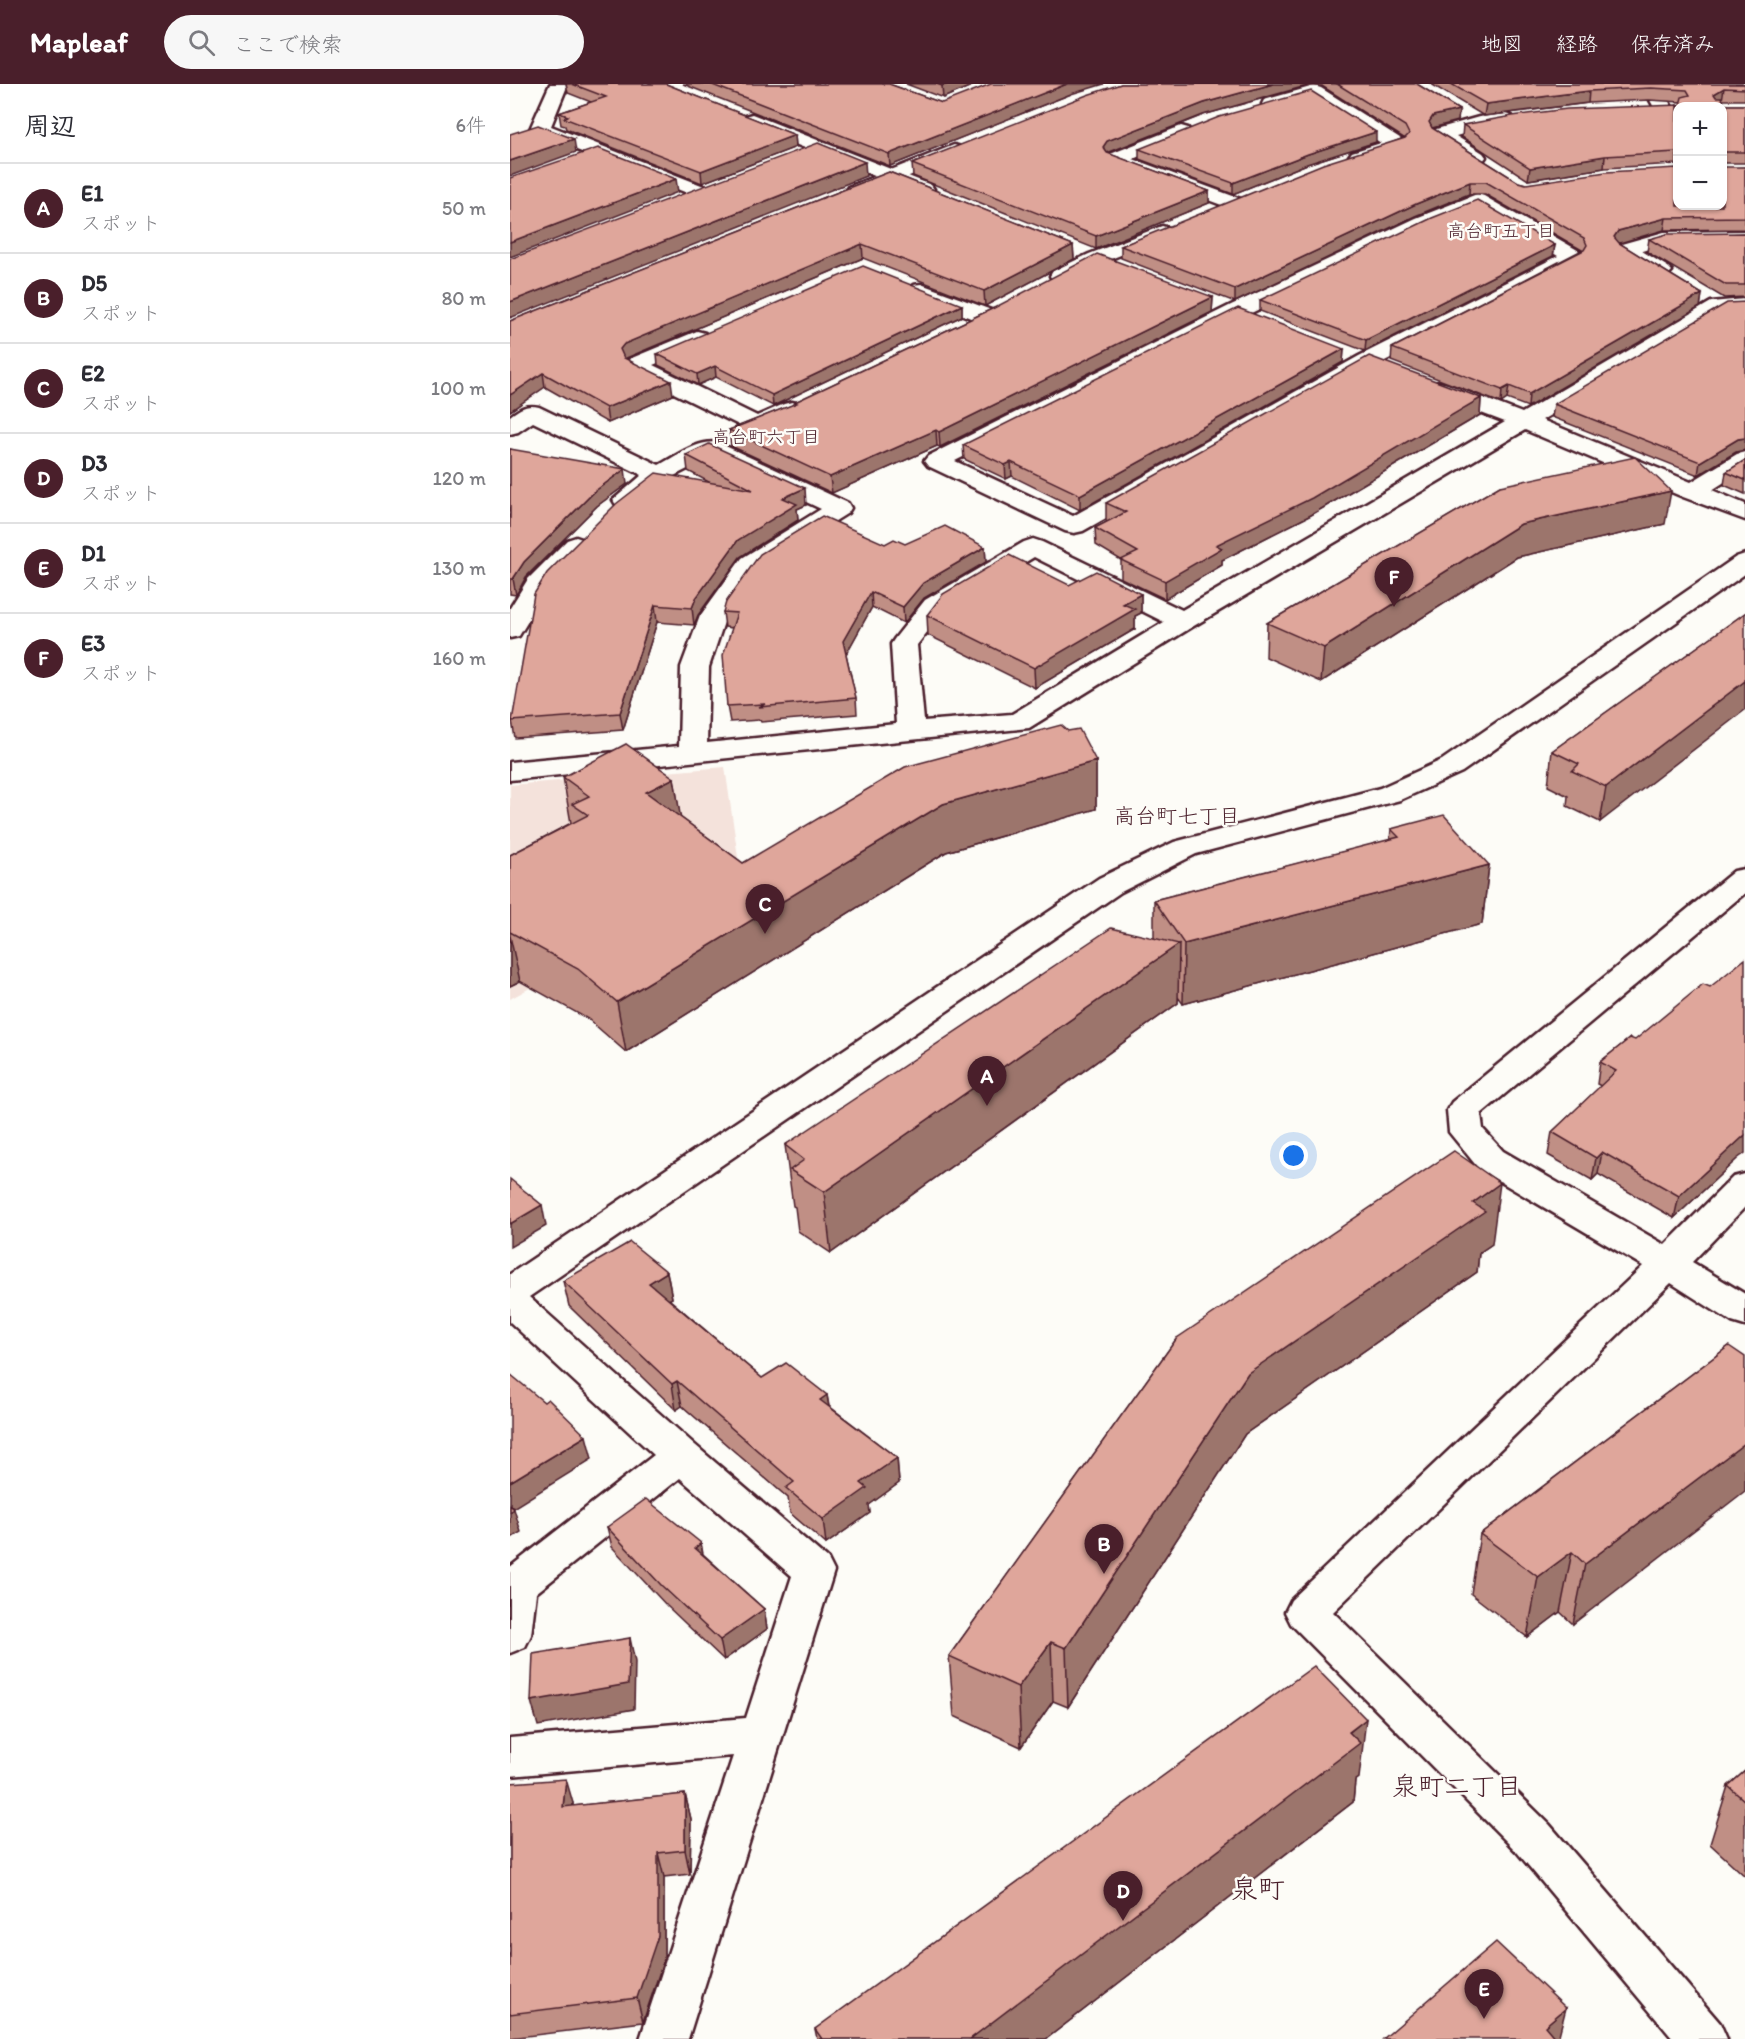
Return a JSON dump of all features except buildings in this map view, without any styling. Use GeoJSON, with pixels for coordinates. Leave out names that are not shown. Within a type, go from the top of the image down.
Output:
{"type":"FeatureCollection","features":[{"type":"Feature","properties":{"kind":"street"},"geometry":{"type":"LineString","coordinates":[[559,84],[540,129],[702,192]]}},
{"type":"Feature","properties":{"kind":"street"},"geometry":{"type":"LineString","coordinates":[[1650,84],[1670,107]]}},
{"type":"Feature","properties":{"kind":"street"},"geometry":{"type":"LineString","coordinates":[[1257,108],[1314,92],[1396,144],[1346,160]]}},
{"type":"Feature","properties":{"kind":"street"},"geometry":{"type":"LineString","coordinates":[[1640,109],[1670,107]]}},
{"type":"Feature","properties":{"kind":"street"},"geometry":{"type":"LineString","coordinates":[[1460,112],[1479,123]]}},
{"type":"Feature","properties":{"kind":"street"},"geometry":{"type":"LineString","coordinates":[[735,113],[943,196]]}},
{"type":"Feature","properties":{"kind":"street"},"geometry":{"type":"LineString","coordinates":[[1487,164],[1440,134],[1479,123],[1526,118]]}},
{"type":"Feature","properties":{"kind":"street"},"geometry":{"type":"LineString","coordinates":[[1200,125],[1115,159],[1234,204]]}},
{"type":"Feature","properties":{"kind":"street"},"geometry":{"type":"LineString","coordinates":[[837,198],[969,145]]}},
{"type":"Feature","properties":{"kind":"street"},"geometry":{"type":"LineString","coordinates":[[788,159],[820,147]]}},
{"type":"Feature","properties":{"kind":"street"},"geometry":{"type":"LineString","coordinates":[[572,163],[602,152]]}},
{"type":"Feature","properties":{"kind":"street"},"geometry":{"type":"LineString","coordinates":[[670,204],[724,184]]}},
{"type":"Feature","properties":{"kind":"street"},"geometry":{"type":"LineString","coordinates":[[1213,212],[1255,195]]}},
{"type":"Feature","properties":{"kind":"street"},"geometry":{"type":"LineString","coordinates":[[1477,200],[1574,256],[1367,361],[1074,526],[936,461],[1239,310],[1423,222],[1477,200]]}},
{"type":"Feature","properties":{"kind":"street"},"geometry":{"type":"LineString","coordinates":[[1046,284],[1086,253],[1181,224]]}},
{"type":"Feature","properties":{"kind":"street"},"geometry":{"type":"LineString","coordinates":[[1681,284],[1626,249],[1664,238],[1745,237]]}},
{"type":"Feature","properties":{"kind":"street"},"geometry":{"type":"LineString","coordinates":[[1086,253],[1129,270]]}},
{"type":"Feature","properties":{"kind":"street"},"geometry":{"type":"LineString","coordinates":[[897,280],[986,316]]}},
{"type":"Feature","properties":{"kind":"street"},"geometry":{"type":"LineString","coordinates":[[1206,298],[1261,319]]}},
{"type":"Feature","properties":{"kind":"street"},"geometry":{"type":"LineString","coordinates":[[510,771],[911,730],[1019,722],[1183,621],[1523,421],[1709,301],[1745,306]]}},
{"type":"Feature","properties":{"kind":"street"},"geometry":{"type":"LineString","coordinates":[[965,326],[1006,306]]}},
{"type":"Feature","properties":{"kind":"street"},"geometry":{"type":"LineString","coordinates":[[711,332],[635,365],[757,425],[809,400]]}},
{"type":"Feature","properties":{"kind":"street"},"geometry":{"type":"LineString","coordinates":[[1345,353],[1389,370]]}},
{"type":"Feature","properties":{"kind":"street"},"geometry":{"type":"LineString","coordinates":[[1422,382],[1523,421],[1745,513]]}},
{"type":"Feature","properties":{"kind":"street"},"geometry":{"type":"LineString","coordinates":[[510,427],[531,412],[659,474]]}},
{"type":"Feature","properties":{"kind":"street"},"geometry":{"type":"LineString","coordinates":[[510,630],[537,584],[600,521],[659,474],[711,448],[838,508],[751,563],[713,616],[695,667],[693,752]]}},
{"type":"Feature","properties":{"kind":"street"},"geometry":{"type":"LineString","coordinates":[[1692,492],[1745,459]]}},
{"type":"Feature","properties":{"kind":"street"},"geometry":{"type":"LineString","coordinates":[[911,730],[904,644],[934,606],[1034,547],[1183,621]]}},
{"type":"Feature","properties":{"kind":"street"},"geometry":{"type":"LineString","coordinates":[[510,1292],[1110,885],[1185,848],[1390,794],[1452,766],[1745,562]]}},
{"type":"Feature","properties":{"kind":"street"},"geometry":{"type":"LineString","coordinates":[[1745,878],[1464,1110],[1466,1132],[1491,1160],[1745,1312]]}},
{"type":"Feature","properties":{"kind":"street"},"geometry":{"type":"LineString","coordinates":[[1703,2039],[1533,1838],[1306,1611],[1668,1264],[1745,1186]]}},
{"type":"Feature","properties":{"kind":"street"},"geometry":{"type":"LineString","coordinates":[[510,1300],[681,1456],[814,1571],[664,2039]]}},
{"type":"Feature","properties":{"kind":"street"},"geometry":{"type":"LineString","coordinates":[[510,1635],[516,1585],[681,1456]]}},
{"type":"Feature","properties":{"kind":"street"},"geometry":{"type":"LineString","coordinates":[[510,1757],[762,1735]]}},
{"type":"Feature","properties":{"kind":"shaded area"},"geometry":{"type":"Polygon","coordinates":[[[725,767],[740,871],[510,999],[510,785],[725,767]]]}},
{"type":"Feature","properties":{"kind":"place","name":"E3"},"geometry":{"type":"Point","coordinates":[1394,607]}},
{"type":"Feature","properties":{"kind":"place","name":"E2"},"geometry":{"type":"Point","coordinates":[765,934]}},
{"type":"Feature","properties":{"kind":"place","name":"E1"},"geometry":{"type":"Point","coordinates":[987,1106]}},
{"type":"Feature","properties":{"kind":"place","name":"D5"},"geometry":{"type":"Point","coordinates":[1104,1574]}},
{"type":"Feature","properties":{"kind":"place","name":"D3"},"geometry":{"type":"Point","coordinates":[1123,1921]}},
{"type":"Feature","properties":{"kind":"place","name":"D1"},"geometry":{"type":"Point","coordinates":[1484,2019]}},
{"type":"Feature","properties":{"kind":"district","name":"高台町五丁目"},"geometry":{"type":"Point","coordinates":[1501,231]}},
{"type":"Feature","properties":{"kind":"district","name":"高台町六丁目"},"geometry":{"type":"Point","coordinates":[766,437]}},
{"type":"Feature","properties":{"kind":"district","name":"高台町七丁目"},"geometry":{"type":"Point","coordinates":[1177,815]}},
{"type":"Feature","properties":{"kind":"district","name":"泉町二丁目"},"geometry":{"type":"Point","coordinates":[1457,1786]}},
{"type":"Feature","properties":{"kind":"district","name":"泉町"},"geometry":{"type":"Point","coordinates":[1258,1888]}}]}
